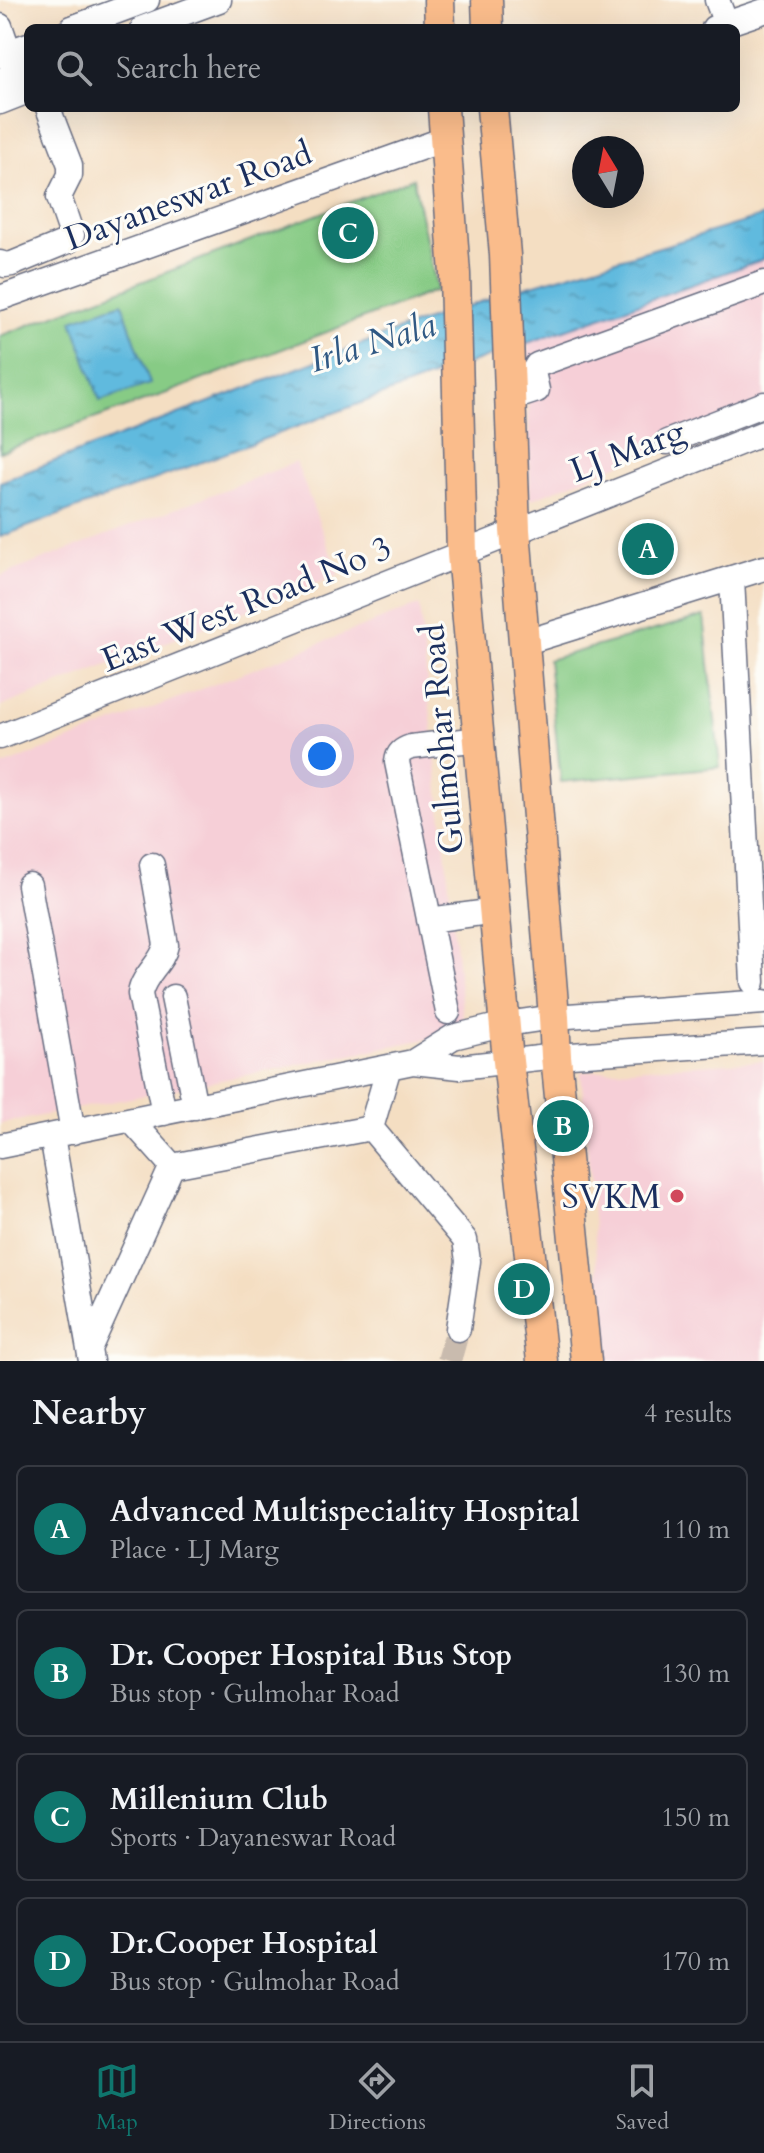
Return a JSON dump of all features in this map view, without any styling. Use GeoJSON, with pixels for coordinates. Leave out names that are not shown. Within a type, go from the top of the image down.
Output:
{"type":"FeatureCollection","features":[{"type":"Feature","properties":{"kind":"main road"},"geometry":{"type":"LineString","coordinates":[[439,0],[440,24]]}},
{"type":"Feature","properties":{"kind":"main road"},"geometry":{"type":"LineString","coordinates":[[487,0],[488,24]]}},
{"type":"Feature","properties":{"kind":"main road","name":"Gulmohar Road"},"geometry":{"type":"LineString","coordinates":[[443,112],[455,274],[462,554],[508,1061],[542,1361]]}},
{"type":"Feature","properties":{"kind":"main road"},"geometry":{"type":"LineString","coordinates":[[492,112],[505,255],[515,530],[523,643],[556,1056],[586,1361]]}},
{"type":"Feature","properties":{"kind":"street"},"geometry":{"type":"LineString","coordinates":[[83,24],[147,0]]}},
{"type":"Feature","properties":{"kind":"street"},"geometry":{"type":"LineString","coordinates":[[154,24],[219,0]]}},
{"type":"Feature","properties":{"kind":"street"},"geometry":{"type":"LineString","coordinates":[[717,0],[720,24]]}},
{"type":"Feature","properties":{"kind":"street"},"geometry":{"type":"LineString","coordinates":[[726,24],[764,11]]}},
{"type":"Feature","properties":{"kind":"street"},"geometry":{"type":"LineString","coordinates":[[0,27],[12,51]]}},
{"type":"Feature","properties":{"kind":"street"},"geometry":{"type":"LineString","coordinates":[[0,80],[24,71]]}},
{"type":"Feature","properties":{"kind":"street"},"geometry":{"type":"LineString","coordinates":[[0,102],[24,93]]}},
{"type":"Feature","properties":{"kind":"street"},"geometry":{"type":"LineString","coordinates":[[0,263],[12,264],[68,241],[72,235],[59,197],[70,175],[70,165],[50,112]]}},
{"type":"Feature","properties":{"kind":"street","name":"Dayaneswar Road"},"geometry":{"type":"LineString","coordinates":[[0,298],[445,139]]}},
{"type":"Feature","properties":{"kind":"street"},"geometry":{"type":"LineString","coordinates":[[510,399],[537,390],[533,372],[537,365],[764,283]]}},
{"type":"Feature","properties":{"kind":"street"},"geometry":{"type":"LineString","coordinates":[[687,463],[672,440],[764,404]]}},
{"type":"Feature","properties":{"kind":"street","name":"LJ Marg"},"geometry":{"type":"LineString","coordinates":[[515,530],[764,433]]}},
{"type":"Feature","properties":{"kind":"street","name":"East West Road No 3"},"geometry":{"type":"LineString","coordinates":[[0,737],[462,554],[515,530]]}},
{"type":"Feature","properties":{"kind":"street"},"geometry":{"type":"LineString","coordinates":[[523,643],[764,568]]}},
{"type":"Feature","properties":{"kind":"street"},"geometry":{"type":"LineString","coordinates":[[413,1062],[453,1037],[506,1024],[758,992],[732,579]]}},
{"type":"Feature","properties":{"kind":"street"},"geometry":{"type":"LineString","coordinates":[[448,1012],[397,762],[400,752],[411,747],[480,739]]}},
{"type":"Feature","properties":{"kind":"street"},"geometry":{"type":"LineString","coordinates":[[152,865],[166,945],[144,980],[140,994],[164,1113]]}},
{"type":"Feature","properties":{"kind":"street"},"geometry":{"type":"LineString","coordinates":[[29,885],[90,1355]]}},
{"type":"Feature","properties":{"kind":"street"},"geometry":{"type":"LineString","coordinates":[[429,920],[496,911]]}},
{"type":"Feature","properties":{"kind":"street"},"geometry":{"type":"LineString","coordinates":[[173,997],[195,1107]]}},
{"type":"Feature","properties":{"kind":"street"},"geometry":{"type":"LineString","coordinates":[[0,1146],[413,1062],[460,1067],[556,1056],[764,1042]]}},
{"type":"Feature","properties":{"kind":"street"},"geometry":{"type":"LineString","coordinates":[[371,1128],[389,1067]]}},
{"type":"Feature","properties":{"kind":"street"},"geometry":{"type":"LineString","coordinates":[[131,1120],[172,1166]]}},
{"type":"Feature","properties":{"kind":"street"},"geometry":{"type":"LineString","coordinates":[[172,1166],[371,1128]]}},
{"type":"Feature","properties":{"kind":"street"},"geometry":{"type":"LineString","coordinates":[[371,1128],[465,1240],[468,1261],[458,1329]]}},
{"type":"Feature","properties":{"kind":"street"},"geometry":{"type":"LineString","coordinates":[[90,1355],[172,1166]]}},
{"type":"Feature","properties":{"kind":"shaded area"},"geometry":{"type":"Polygon","coordinates":[[[764,259],[764,406],[530,500],[528,343],[764,259]]]}},
{"type":"Feature","properties":{"kind":"shaded area"},"geometry":{"type":"Polygon","coordinates":[[[296,462],[339,575],[0,707],[0,576],[296,462]]]}},
{"type":"Feature","properties":{"kind":"shaded area"},"geometry":{"type":"Polygon","coordinates":[[[419,605],[463,1017],[452,1034],[0,1124],[0,767],[419,605]]]}},
{"type":"Feature","properties":{"kind":"shaded area","name":"SVKM"},"geometry":{"type":"Polygon","coordinates":[[[764,1061],[764,1361],[605,1361],[581,1072],[764,1061]]]}},
{"type":"Feature","properties":{"kind":"green space"},"geometry":{"type":"Polygon","coordinates":[[[413,178],[437,290],[167,393],[0,452],[0,336],[413,178]]]}},
{"type":"Feature","properties":{"kind":"green space"},"geometry":{"type":"Polygon","coordinates":[[[704,616],[720,767],[561,782],[548,660],[704,616]]]}},
{"type":"Feature","properties":{"kind":"water","name":"Irla Nala"},"geometry":{"type":"Polygon","coordinates":[[[764,216],[764,259],[412,384],[0,537],[0,482],[406,327],[525,287],[764,216]]]}},
{"type":"Feature","properties":{"kind":"water"},"geometry":{"type":"Polygon","coordinates":[[[122,303],[150,384],[100,401],[72,320],[122,303]]]}},
{"type":"Feature","properties":{"kind":"tunnel"},"geometry":{"type":"LineString","coordinates":[[449,1361],[458,1329]]}},
{"type":"Feature","properties":{"kind":"place","name":"Millenium Club"},"geometry":{"type":"Point","coordinates":[348,233]}},
{"type":"Feature","properties":{"kind":"place","name":"Advanced Multispeciality Hospital"},"geometry":{"type":"Point","coordinates":[648,549]}},
{"type":"Feature","properties":{"kind":"place","name":"Dr. Cooper Hospital Bus Stop"},"geometry":{"type":"Point","coordinates":[563,1126]}},
{"type":"Feature","properties":{"kind":"place","name":"SVKM"},"geometry":{"type":"Point","coordinates":[677,1196]}},
{"type":"Feature","properties":{"kind":"place","name":"Dr.Cooper Hospital"},"geometry":{"type":"Point","coordinates":[524,1289]}}]}
